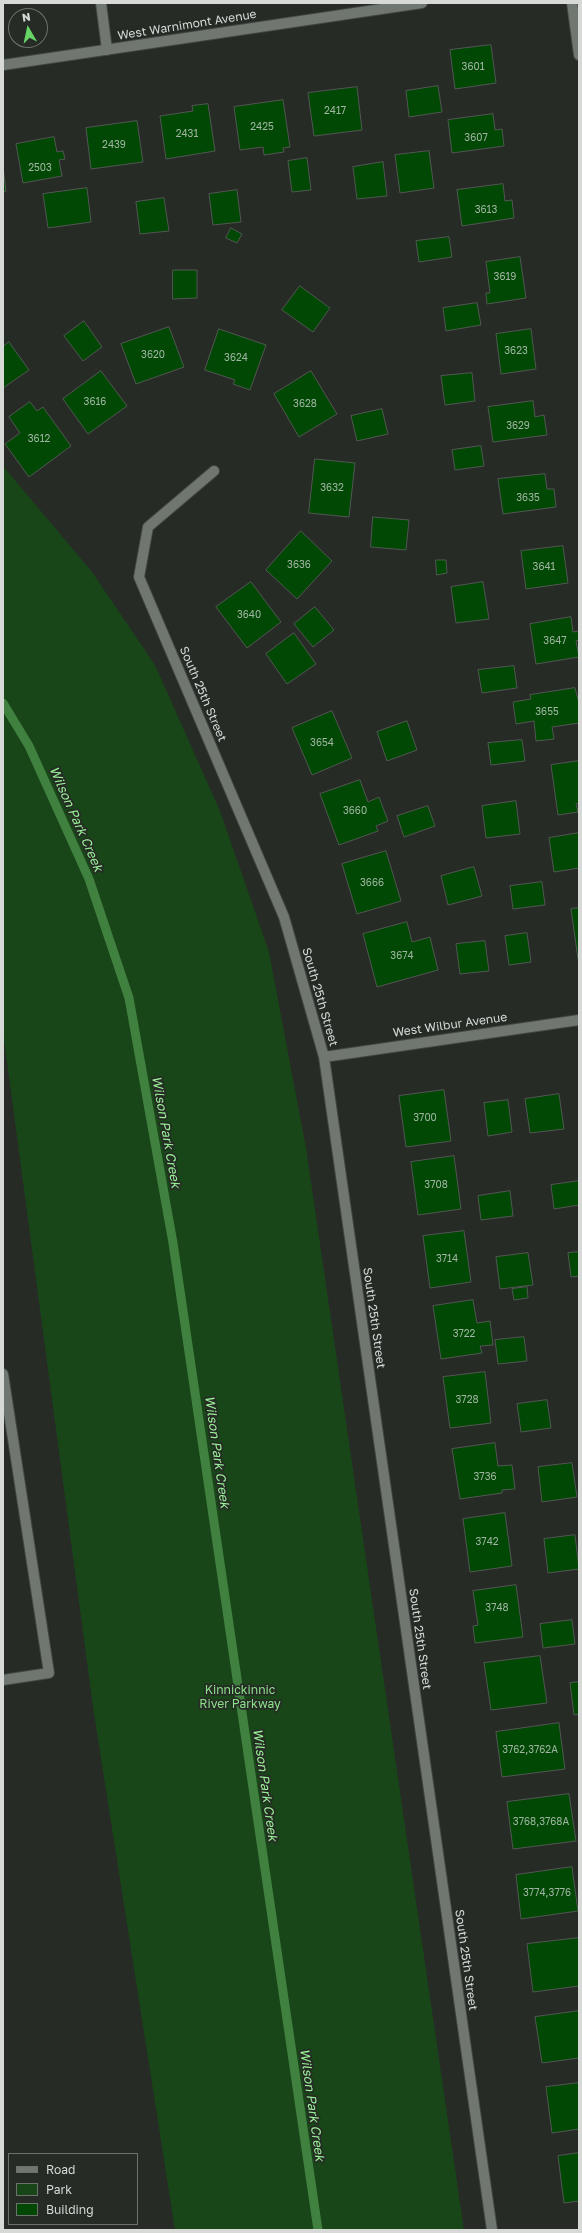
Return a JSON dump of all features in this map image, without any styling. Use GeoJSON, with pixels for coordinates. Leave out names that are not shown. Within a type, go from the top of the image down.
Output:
{"type":"FeatureCollection","features":[{"type":"Feature","properties":{"kind":"street"},"geometry":{"type":"LineString","coordinates":[[101,3],[107,50]]}},
{"type":"Feature","properties":{"kind":"street","name":"West Warnimont Avenue"},"geometry":{"type":"LineString","coordinates":[[3,66],[422,3]]}},
{"type":"Feature","properties":{"kind":"street"},"geometry":{"type":"LineString","coordinates":[[572,3],[579,56]]}},
{"type":"Feature","properties":{"kind":"street","name":"South 25th Street"},"geometry":{"type":"LineString","coordinates":[[214,470],[148,527],[138,577],[284,916],[324,1057],[492,2230]]}},
{"type":"Feature","properties":{"kind":"street","name":"West Wilbur Avenue"},"geometry":{"type":"LineString","coordinates":[[324,1057],[579,1020]]}},
{"type":"Feature","properties":{"kind":"street"},"geometry":{"type":"LineString","coordinates":[[3,1374],[49,1673],[3,1680]]}},
{"type":"Feature","properties":{"kind":"green space","name":"Kinnickinnic River Parkway"},"geometry":{"type":"Polygon","coordinates":[[[3,466],[92,572],[155,665],[220,811],[269,952],[306,1148],[464,2230],[175,2230],[93,1707],[3,1032],[3,466]]]}},
{"type":"Feature","properties":{"kind":"building"},"geometry":{"type":"Polygon","coordinates":[[[491,45],[496,83],[455,89],[450,50],[491,45]]]}},
{"type":"Feature","properties":{"kind":"building"},"geometry":{"type":"Polygon","coordinates":[[[438,86],[442,112],[409,117],[406,91],[438,86]]]}},
{"type":"Feature","properties":{"kind":"building"},"geometry":{"type":"Polygon","coordinates":[[[357,87],[362,130],[314,136],[308,93],[357,87]]]}},
{"type":"Feature","properties":{"kind":"building"},"geometry":{"type":"Polygon","coordinates":[[[283,100],[290,147],[283,148],[284,152],[264,155],[263,147],[240,150],[234,107],[283,100]]]}},
{"type":"Feature","properties":{"kind":"building"},"geometry":{"type":"Polygon","coordinates":[[[208,104],[215,151],[166,159],[160,116],[193,111],[192,106],[208,104]]]}},
{"type":"Feature","properties":{"kind":"building"},"geometry":{"type":"Polygon","coordinates":[[[493,114],[495,130],[502,129],[504,146],[452,153],[448,120],[493,114]]]}},
{"type":"Feature","properties":{"kind":"building"},"geometry":{"type":"Polygon","coordinates":[[[137,121],[143,162],[91,169],[86,128],[137,121]]]}},
{"type":"Feature","properties":{"kind":"building"},"geometry":{"type":"Polygon","coordinates":[[[54,137],[57,152],[63,151],[65,159],[59,160],[62,176],[23,183],[16,144],[54,137]]]}},
{"type":"Feature","properties":{"kind":"building"},"geometry":{"type":"Polygon","coordinates":[[[429,151],[434,188],[400,193],[395,155],[429,151]]]}},
{"type":"Feature","properties":{"kind":"building"},"geometry":{"type":"Polygon","coordinates":[[[307,158],[311,190],[292,192],[288,161],[307,158]]]}},
{"type":"Feature","properties":{"kind":"building"},"geometry":{"type":"Polygon","coordinates":[[[383,162],[387,196],[357,199],[353,167],[383,162]]]}},
{"type":"Feature","properties":{"kind":"building"},"geometry":{"type":"Polygon","coordinates":[[[3,167],[6,191],[3,192],[3,167]]]}},
{"type":"Feature","properties":{"kind":"building"},"geometry":{"type":"Polygon","coordinates":[[[503,184],[505,201],[512,200],[514,218],[462,226],[457,190],[503,184]]]}},
{"type":"Feature","properties":{"kind":"building"},"geometry":{"type":"Polygon","coordinates":[[[87,188],[91,222],[48,228],[43,194],[87,188]]]}},
{"type":"Feature","properties":{"kind":"building"},"geometry":{"type":"Polygon","coordinates":[[[237,190],[241,222],[213,225],[209,194],[237,190]]]}},
{"type":"Feature","properties":{"kind":"building"},"geometry":{"type":"Polygon","coordinates":[[[164,198],[169,231],[140,234],[136,202],[164,198]]]}},
{"type":"Feature","properties":{"kind":"building"},"geometry":{"type":"Polygon","coordinates":[[[231,228],[242,234],[237,243],[226,238],[231,228]]]}},
{"type":"Feature","properties":{"kind":"building"},"geometry":{"type":"Polygon","coordinates":[[[449,237],[452,257],[419,262],[416,241],[449,237]]]}},
{"type":"Feature","properties":{"kind":"building"},"geometry":{"type":"Polygon","coordinates":[[[520,257],[526,298],[487,304],[486,293],[490,293],[486,262],[520,257]]]}},
{"type":"Feature","properties":{"kind":"building"},"geometry":{"type":"Polygon","coordinates":[[[173,270],[197,270],[197,298],[173,299],[173,270]]]}},
{"type":"Feature","properties":{"kind":"building"},"geometry":{"type":"Polygon","coordinates":[[[300,286],[330,308],[313,332],[282,310],[300,286]]]}},
{"type":"Feature","properties":{"kind":"building"},"geometry":{"type":"Polygon","coordinates":[[[477,303],[481,325],[446,331],[443,308],[477,303]]]}},
{"type":"Feature","properties":{"kind":"building"},"geometry":{"type":"Polygon","coordinates":[[[84,321],[102,347],[83,361],[64,336],[84,321]]]}},
{"type":"Feature","properties":{"kind":"building"},"geometry":{"type":"Polygon","coordinates":[[[169,327],[184,367],[136,384],[121,344],[169,327]]]}},
{"type":"Feature","properties":{"kind":"building"},"geometry":{"type":"Polygon","coordinates":[[[219,329],[266,345],[250,390],[233,384],[235,380],[205,370],[219,329]]]}},
{"type":"Feature","properties":{"kind":"building"},"geometry":{"type":"Polygon","coordinates":[[[531,329],[536,369],[501,374],[496,334],[531,329]]]}},
{"type":"Feature","properties":{"kind":"building"},"geometry":{"type":"Polygon","coordinates":[[[9,342],[29,370],[3,388],[3,347],[9,342]]]}},
{"type":"Feature","properties":{"kind":"building"},"geometry":{"type":"Polygon","coordinates":[[[101,371],[127,406],[88,434],[63,399],[101,371]]]}},
{"type":"Feature","properties":{"kind":"building"},"geometry":{"type":"Polygon","coordinates":[[[311,371],[337,414],[299,437],[274,394],[311,371]]]}},
{"type":"Feature","properties":{"kind":"building"},"geometry":{"type":"Polygon","coordinates":[[[472,373],[475,401],[445,405],[441,376],[472,373]]]}},
{"type":"Feature","properties":{"kind":"building"},"geometry":{"type":"Polygon","coordinates":[[[533,401],[535,417],[544,415],[547,435],[493,442],[488,407],[533,401]]]}},
{"type":"Feature","properties":{"kind":"building"},"geometry":{"type":"Polygon","coordinates":[[[30,402],[37,411],[43,407],[71,446],[29,477],[5,444],[20,433],[9,417],[30,402]]]}},
{"type":"Feature","properties":{"kind":"building"},"geometry":{"type":"Polygon","coordinates":[[[382,409],[388,434],[357,441],[351,416],[382,409]]]}},
{"type":"Feature","properties":{"kind":"building"},"geometry":{"type":"Polygon","coordinates":[[[481,446],[484,466],[455,470],[452,450],[481,446]]]}},
{"type":"Feature","properties":{"kind":"building"},"geometry":{"type":"Polygon","coordinates":[[[315,459],[355,463],[349,517],[309,513],[315,459]]]}},
{"type":"Feature","properties":{"kind":"building"},"geometry":{"type":"Polygon","coordinates":[[[545,474],[547,489],[554,489],[556,507],[503,514],[498,479],[545,474]]]}},
{"type":"Feature","properties":{"kind":"building"},"geometry":{"type":"Polygon","coordinates":[[[373,517],[409,520],[406,550],[371,547],[373,517]]]}},
{"type":"Feature","properties":{"kind":"building"},"geometry":{"type":"Polygon","coordinates":[[[301,531],[332,561],[297,599],[266,570],[301,531]]]}},
{"type":"Feature","properties":{"kind":"building"},"geometry":{"type":"Polygon","coordinates":[[[563,546],[568,583],[526,589],[521,551],[563,546]]]}},
{"type":"Feature","properties":{"kind":"building"},"geometry":{"type":"Polygon","coordinates":[[[436,560],[446,560],[447,573],[437,575],[436,560]]]}},
{"type":"Feature","properties":{"kind":"building"},"geometry":{"type":"Polygon","coordinates":[[[251,582],[281,622],[247,648],[216,607],[251,582]]]}},
{"type":"Feature","properties":{"kind":"building"},"geometry":{"type":"Polygon","coordinates":[[[483,582],[489,619],[456,623],[451,587],[483,582]]]}},
{"type":"Feature","properties":{"kind":"building"},"geometry":{"type":"Polygon","coordinates":[[[315,607],[334,630],[313,647],[294,624],[315,607]]]}},
{"type":"Feature","properties":{"kind":"building"},"geometry":{"type":"Polygon","coordinates":[[[571,617],[573,632],[579,631],[579,640],[576,641],[579,657],[536,664],[530,624],[571,617]]]}},
{"type":"Feature","properties":{"kind":"building"},"geometry":{"type":"Polygon","coordinates":[[[294,633],[316,664],[287,684],[266,654],[294,633]]]}},
{"type":"Feature","properties":{"kind":"building"},"geometry":{"type":"Polygon","coordinates":[[[514,666],[517,688],[482,693],[478,670],[514,666]]]}},
{"type":"Feature","properties":{"kind":"building"},"geometry":{"type":"Polygon","coordinates":[[[575,688],[579,703],[579,723],[552,727],[554,739],[536,741],[534,721],[516,724],[513,702],[531,699],[530,695],[575,688]]]}},
{"type":"Feature","properties":{"kind":"building"},"geometry":{"type":"Polygon","coordinates":[[[332,711],[352,758],[312,775],[292,728],[332,711]]]}},
{"type":"Feature","properties":{"kind":"building"},"geometry":{"type":"Polygon","coordinates":[[[407,721],[417,750],[387,761],[377,732],[407,721]]]}},
{"type":"Feature","properties":{"kind":"building"},"geometry":{"type":"Polygon","coordinates":[[[522,740],[525,761],[491,765],[488,743],[522,740]]]}},
{"type":"Feature","properties":{"kind":"building"},"geometry":{"type":"Polygon","coordinates":[[[579,761],[579,803],[576,804],[578,812],[558,815],[551,765],[579,761]]]}},
{"type":"Feature","properties":{"kind":"building"},"geometry":{"type":"Polygon","coordinates":[[[360,780],[368,802],[379,797],[388,821],[376,826],[378,831],[339,845],[320,794],[360,780]]]}},
{"type":"Feature","properties":{"kind":"building"},"geometry":{"type":"Polygon","coordinates":[[[516,801],[520,834],[486,838],[482,806],[516,801]]]}},
{"type":"Feature","properties":{"kind":"building"},"geometry":{"type":"Polygon","coordinates":[[[428,806],[435,826],[404,837],[397,816],[428,806]]]}},
{"type":"Feature","properties":{"kind":"building"},"geometry":{"type":"Polygon","coordinates":[[[579,833],[579,868],[554,872],[549,838],[579,833]]]}},
{"type":"Feature","properties":{"kind":"building"},"geometry":{"type":"Polygon","coordinates":[[[386,851],[401,901],[357,914],[342,864],[386,851]]]}},
{"type":"Feature","properties":{"kind":"building"},"geometry":{"type":"Polygon","coordinates":[[[474,867],[482,896],[448,905],[441,876],[474,867]]]}},
{"type":"Feature","properties":{"kind":"building"},"geometry":{"type":"Polygon","coordinates":[[[542,882],[545,905],[513,909],[510,886],[542,882]]]}},
{"type":"Feature","properties":{"kind":"building"},"geometry":{"type":"Polygon","coordinates":[[[579,908],[579,959],[578,959],[571,909],[579,908]]]}},
{"type":"Feature","properties":{"kind":"building"},"geometry":{"type":"Polygon","coordinates":[[[407,922],[412,942],[430,937],[438,970],[377,987],[363,934],[407,922]]]}},
{"type":"Feature","properties":{"kind":"building"},"geometry":{"type":"Polygon","coordinates":[[[527,933],[531,962],[509,965],[505,936],[527,933]]]}},
{"type":"Feature","properties":{"kind":"building"},"geometry":{"type":"Polygon","coordinates":[[[485,941],[489,971],[460,974],[456,944],[485,941]]]}},
{"type":"Feature","properties":{"kind":"building"},"geometry":{"type":"Polygon","coordinates":[[[444,1090],[451,1141],[406,1147],[399,1096],[444,1090]]]}},
{"type":"Feature","properties":{"kind":"building"},"geometry":{"type":"Polygon","coordinates":[[[559,1094],[564,1129],[530,1133],[525,1099],[559,1094]]]}},
{"type":"Feature","properties":{"kind":"building"},"geometry":{"type":"Polygon","coordinates":[[[508,1100],[512,1132],[488,1136],[484,1103],[508,1100]]]}},
{"type":"Feature","properties":{"kind":"building"},"geometry":{"type":"Polygon","coordinates":[[[454,1156],[461,1209],[418,1215],[411,1162],[454,1156]]]}},
{"type":"Feature","properties":{"kind":"building"},"geometry":{"type":"Polygon","coordinates":[[[579,1181],[579,1205],[554,1209],[551,1185],[579,1181]]]}},
{"type":"Feature","properties":{"kind":"building"},"geometry":{"type":"Polygon","coordinates":[[[510,1191],[513,1216],[481,1220],[478,1196],[510,1191]]]}},
{"type":"Feature","properties":{"kind":"building"},"geometry":{"type":"Polygon","coordinates":[[[464,1231],[471,1282],[430,1288],[423,1236],[464,1231]]]}},
{"type":"Feature","properties":{"kind":"building"},"geometry":{"type":"Polygon","coordinates":[[[579,1252],[579,1276],[571,1277],[568,1253],[579,1252]]]}},
{"type":"Feature","properties":{"kind":"building"},"geometry":{"type":"Polygon","coordinates":[[[528,1253],[533,1285],[500,1289],[496,1257],[528,1253]]]}},
{"type":"Feature","properties":{"kind":"building"},"geometry":{"type":"Polygon","coordinates":[[[527,1287],[528,1298],[514,1300],[512,1289],[527,1287]]]}},
{"type":"Feature","properties":{"kind":"building"},"geometry":{"type":"Polygon","coordinates":[[[473,1300],[477,1323],[490,1321],[493,1345],[480,1346],[482,1353],[441,1359],[433,1306],[473,1300]]]}},
{"type":"Feature","properties":{"kind":"building"},"geometry":{"type":"Polygon","coordinates":[[[524,1337],[527,1361],[498,1364],[495,1340],[524,1337]]]}},
{"type":"Feature","properties":{"kind":"building"},"geometry":{"type":"Polygon","coordinates":[[[485,1372],[491,1423],[450,1428],[443,1377],[485,1372]]]}},
{"type":"Feature","properties":{"kind":"building"},"geometry":{"type":"Polygon","coordinates":[[[547,1400],[551,1428],[521,1432],[517,1404],[547,1400]]]}},
{"type":"Feature","properties":{"kind":"building"},"geometry":{"type":"Polygon","coordinates":[[[495,1443],[498,1466],[512,1465],[515,1489],[502,1490],[502,1493],[460,1499],[452,1449],[495,1443]]]}},
{"type":"Feature","properties":{"kind":"building"},"geometry":{"type":"Polygon","coordinates":[[[572,1463],[577,1497],[542,1502],[538,1467],[572,1463]]]}},
{"type":"Feature","properties":{"kind":"building"},"geometry":{"type":"Polygon","coordinates":[[[505,1513],[512,1566],[470,1572],[463,1519],[505,1513]]]}},
{"type":"Feature","properties":{"kind":"building"},"geometry":{"type":"Polygon","coordinates":[[[575,1535],[579,1569],[548,1573],[544,1539],[575,1535]]]}},
{"type":"Feature","properties":{"kind":"building"},"geometry":{"type":"Polygon","coordinates":[[[516,1585],[523,1637],[475,1643],[473,1626],[478,1625],[473,1591],[516,1585]]]}},
{"type":"Feature","properties":{"kind":"building"},"geometry":{"type":"Polygon","coordinates":[[[572,1620],[575,1644],[543,1648],[540,1624],[572,1620]]]}},
{"type":"Feature","properties":{"kind":"building"},"geometry":{"type":"Polygon","coordinates":[[[540,1656],[547,1703],[491,1710],[484,1663],[540,1656]]]}},
{"type":"Feature","properties":{"kind":"building"},"geometry":{"type":"Polygon","coordinates":[[[579,1682],[579,1714],[574,1715],[570,1683],[579,1682]]]}},
{"type":"Feature","properties":{"kind":"building"},"geometry":{"type":"Polygon","coordinates":[[[559,1723],[565,1769],[502,1777],[496,1732],[559,1723]]]}},
{"type":"Feature","properties":{"kind":"building"},"geometry":{"type":"Polygon","coordinates":[[[569,1794],[576,1841],[513,1849],[507,1802],[569,1794]]]}},
{"type":"Feature","properties":{"kind":"building"},"geometry":{"type":"Polygon","coordinates":[[[572,1867],[578,1911],[521,1919],[516,1875],[572,1867]]]}},
{"type":"Feature","properties":{"kind":"building"},"geometry":{"type":"Polygon","coordinates":[[[579,1938],[579,1986],[533,1992],[527,1944],[579,1938]]]}},
{"type":"Feature","properties":{"kind":"building"},"geometry":{"type":"Polygon","coordinates":[[[579,2011],[579,2058],[542,2063],[535,2017],[579,2011]]]}},
{"type":"Feature","properties":{"kind":"building"},"geometry":{"type":"Polygon","coordinates":[[[579,2083],[579,2129],[552,2133],[546,2087],[579,2083]]]}},
{"type":"Feature","properties":{"kind":"building"},"geometry":{"type":"Polygon","coordinates":[[[579,2153],[579,2201],[564,2203],[558,2156],[579,2153]]]}},
{"type":"Feature","properties":{"kind":"waterway","name":"Wilson Park Creek"},"geometry":{"type":"LineString","coordinates":[[3,703],[29,746],[89,879],[129,998],[173,1243],[318,2230]]}}]}
